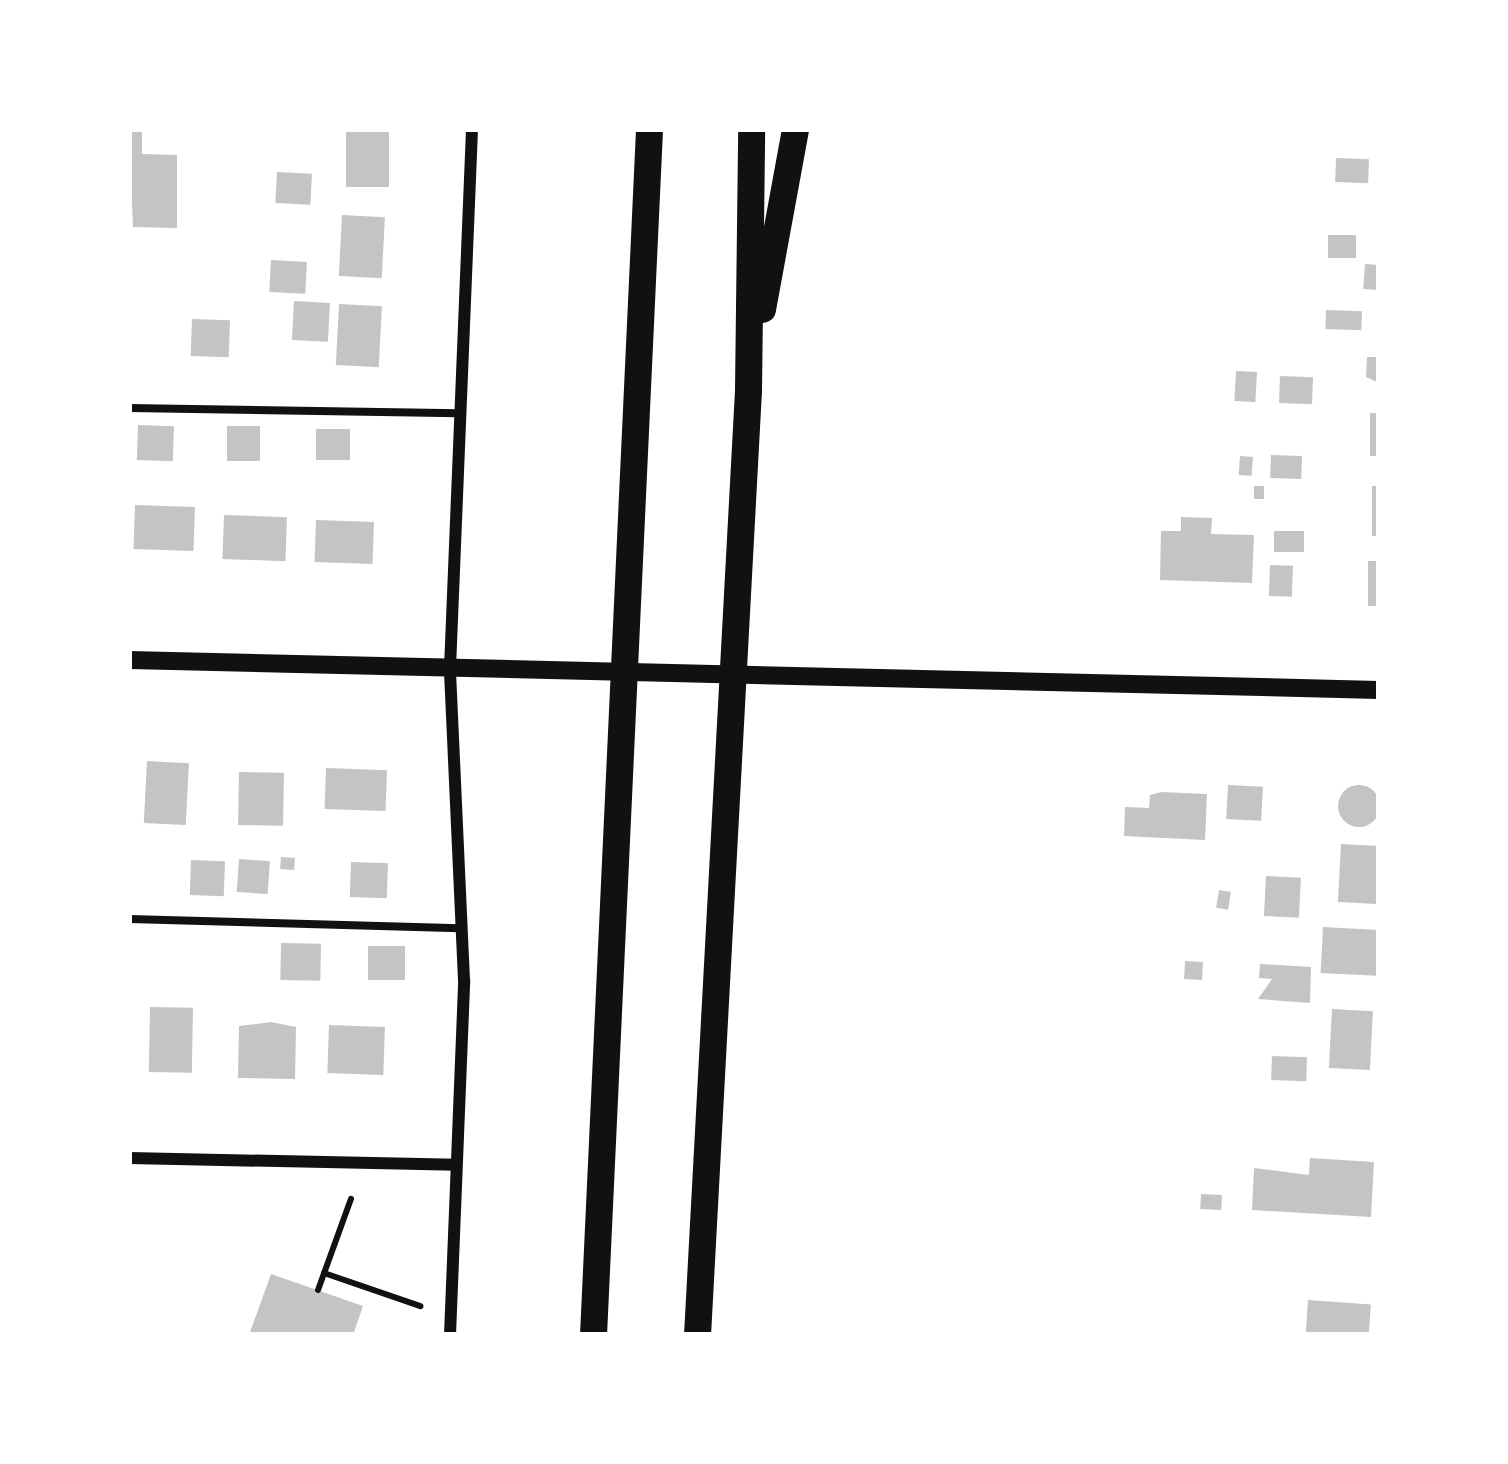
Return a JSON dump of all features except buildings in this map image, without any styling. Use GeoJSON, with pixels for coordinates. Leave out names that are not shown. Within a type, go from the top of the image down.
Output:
{"type":"FeatureCollection","features":[{"type":"Feature","properties":{"kind":"highway"},"geometry":{"type":"LineString","coordinates":[[593,1335],[649,129]]}},
{"type":"Feature","properties":{"kind":"highway"},"geometry":{"type":"LineString","coordinates":[[697,1335],[748,390],[752,129]]}},
{"type":"Feature","properties":{"kind":"highway"},"geometry":{"type":"LineString","coordinates":[[748,390],[795,129]]}},
{"type":"Feature","properties":{"kind":"street"},"geometry":{"type":"LineString","coordinates":[[450,1335],[462,928],[450,668],[472,129]]}},
{"type":"Feature","properties":{"kind":"street"},"geometry":{"type":"LineString","coordinates":[[129,660],[1379,690]]}},
{"type":"Feature","properties":{"kind":"street"},"geometry":{"type":"LineString","coordinates":[[129,1158],[456,1166]]}},
{"type":"Feature","properties":{"kind":"lane"},"geometry":{"type":"LineString","coordinates":[[129,408],[461,413]]}},
{"type":"Feature","properties":{"kind":"lane"},"geometry":{"type":"LineString","coordinates":[[129,920],[462,928]]}},
{"type":"Feature","properties":{"kind":"path"},"geometry":{"type":"LineString","coordinates":[[318,1290],[350,1199]]}},
{"type":"Feature","properties":{"kind":"path"},"geometry":{"type":"LineString","coordinates":[[324,1273],[420,1306]]}}]}
